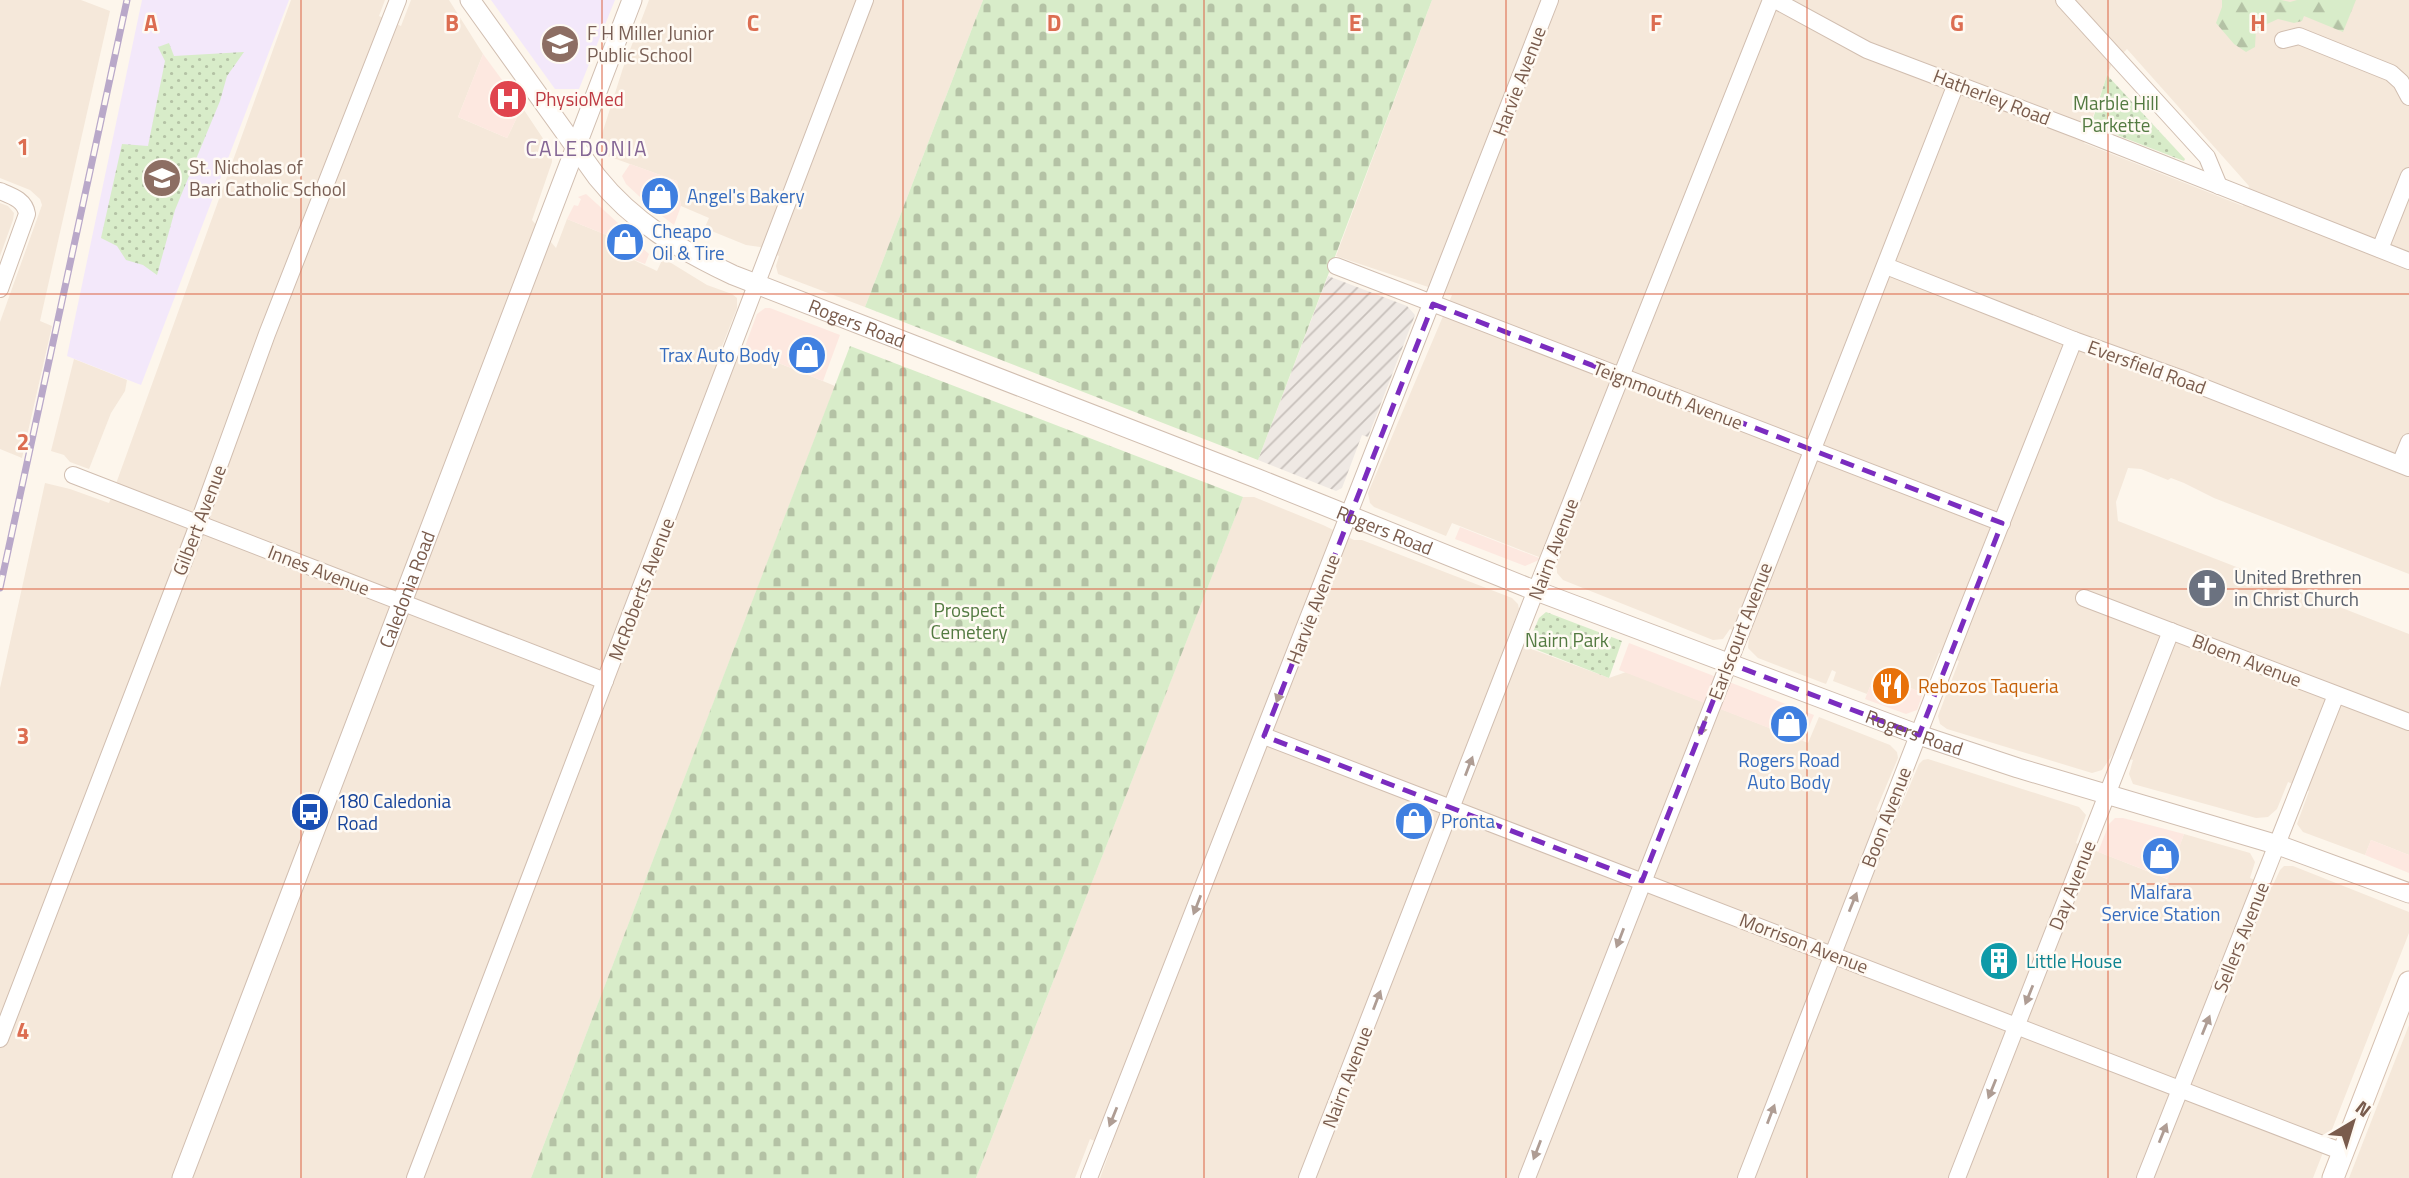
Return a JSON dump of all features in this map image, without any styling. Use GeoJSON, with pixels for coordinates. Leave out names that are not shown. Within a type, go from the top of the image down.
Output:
{"type":"FeatureCollection","features":[{"type":"Feature","properties":{"kind":"main road"},"geometry":{"type":"LineString","coordinates":[[2333,1178],[2409,982]]}},
{"type":"Feature","properties":{"kind":"street","name":"Gilbert Avenue"},"geometry":{"type":"LineString","coordinates":[[0,1039],[198,524],[267,334],[398,0]]}},
{"type":"Feature","properties":{"kind":"street","name":"Rogers Road"},"geometry":{"type":"LineString","coordinates":[[470,0],[615,198],[655,233],[684,251],[757,285],[1536,590],[1919,735],[2278,845],[2409,892]]}},
{"type":"Feature","properties":{"kind":"street","name":"Caledonia Road"},"geometry":{"type":"LineString","coordinates":[[183,1178],[632,0]]}},
{"type":"Feature","properties":{"kind":"street","name":"McRoberts Avenue"},"geometry":{"type":"LineString","coordinates":[[415,1178],[865,0]]}},
{"type":"Feature","properties":{"kind":"street","name":"Harvie Avenue"},"geometry":{"type":"LineString","coordinates":[[1089,1178],[1550,0]]}},
{"type":"Feature","properties":{"kind":"street","name":"Hatherley Road"},"geometry":{"type":"LineString","coordinates":[[1773,0],[1867,50],[2409,261]]}},
{"type":"Feature","properties":{"kind":"street","name":"Nairn Avenue"},"geometry":{"type":"LineString","coordinates":[[1307,1178],[1536,590],[1773,0]]}},
{"type":"Feature","properties":{"kind":"street"},"geometry":{"type":"LineString","coordinates":[[2064,0],[2207,157],[2219,186]]}},
{"type":"Feature","properties":{"kind":"street"},"geometry":{"type":"LineString","coordinates":[[2283,40],[2299,36],[2391,73],[2401,82],[2409,97]]}},
{"type":"Feature","properties":{"kind":"street","name":"Earlscourt Avenue"},"geometry":{"type":"LineString","coordinates":[[1527,1178],[1956,84]]}},
{"type":"Feature","properties":{"kind":"street"},"geometry":{"type":"LineString","coordinates":[[2380,248],[2409,176]]}},
{"type":"Feature","properties":{"kind":"street"},"geometry":{"type":"LineString","coordinates":[[0,191],[19,200],[26,207],[27,214],[0,289]]}},
{"type":"Feature","properties":{"kind":"street","name":"Eversfield Road"},"geometry":{"type":"LineString","coordinates":[[1886,265],[2404,466]]}},
{"type":"Feature","properties":{"kind":"street","name":"Teignmouth Avenue"},"geometry":{"type":"LineString","coordinates":[[1336,266],[2002,523]]}},
{"type":"Feature","properties":{"kind":"street","name":"Boon Avenue"},"geometry":{"type":"LineString","coordinates":[[1746,1178],[2074,340]]}},
{"type":"Feature","properties":{"kind":"street"},"geometry":{"type":"LineString","coordinates":[[2404,466],[2409,442]]}},
{"type":"Feature","properties":{"kind":"street","name":"Innes Avenue"},"geometry":{"type":"LineString","coordinates":[[73,475],[605,681]]}},
{"type":"Feature","properties":{"kind":"street","name":"Bloem Avenue"},"geometry":{"type":"LineString","coordinates":[[2084,598],[2409,722]]}},
{"type":"Feature","properties":{"kind":"street","name":"Day Avenue"},"geometry":{"type":"LineString","coordinates":[[1957,1178],[2171,631]]}},
{"type":"Feature","properties":{"kind":"street","name":"Sellers Avenue"},"geometry":{"type":"LineString","coordinates":[[2145,1178],[2336,695]]}},
{"type":"Feature","properties":{"kind":"street","name":"Morrison Avenue"},"geometry":{"type":"LineString","coordinates":[[1264,736],[2343,1152]]}},
{"type":"Feature","properties":{"kind":"highlighted area"},"geometry":{"type":"Polygon","coordinates":[[[1433,304],[2002,523],[1919,735],[1728,663],[1642,881],[1264,736],[1433,304]]]}},
{"type":"Feature","properties":{"kind":"shaded area"},"geometry":{"type":"Polygon","coordinates":[[[0,0],[81,0],[110,11],[40,321],[52,326],[22,458],[0,449],[0,322],[42,205],[40,199],[30,190],[0,178],[0,0]]]}},
{"type":"Feature","properties":{"kind":"shaded area","name":"St. Nicholas of Bari Catholic School"},"geometry":{"type":"Polygon","coordinates":[[[142,0],[289,0],[141,385],[67,356],[142,0]]]}},
{"type":"Feature","properties":{"kind":"shaded area"},"geometry":{"type":"Polygon","coordinates":[[[291,0],[385,0],[379,16],[401,26],[411,0],[449,0],[483,54],[458,117],[507,138],[522,107],[552,152],[552,162],[532,220],[556,248],[567,219],[609,236],[620,246],[623,255],[657,271],[663,258],[707,285],[737,298],[737,308],[721,349],[741,357],[744,349],[835,386],[531,1178],[0,1178],[0,688],[45,483],[109,503],[291,0]]]}},
{"type":"Feature","properties":{"kind":"shaded area","name":"F H Miller Junior Public School"},"geometry":{"type":"Polygon","coordinates":[[[491,0],[615,0],[579,89],[555,89],[491,0]]]}},
{"type":"Feature","properties":{"kind":"shaded area"},"geometry":{"type":"Polygon","coordinates":[[[649,0],[983,0],[865,307],[778,274],[776,266],[779,256],[714,232],[705,227],[709,218],[681,206],[677,181],[605,155],[601,143],[602,134],[649,0]]]}},
{"type":"Feature","properties":{"kind":"shaded area"},"geometry":{"type":"Polygon","coordinates":[[[1432,0],[2409,0],[2409,574],[2214,498],[2184,483],[2171,478],[2168,480],[2141,469],[2128,468],[2116,502],[2118,521],[2409,634],[2409,855],[2371,840],[2365,855],[2303,832],[2297,824],[2309,791],[2288,782],[2277,809],[2268,817],[2256,818],[2133,784],[2129,774],[2133,760],[2113,754],[2102,770],[2092,773],[1947,729],[1940,724],[1938,716],[1959,661],[1939,653],[1923,693],[1875,674],[1867,694],[1833,681],[1836,672],[1832,670],[1826,684],[1758,658],[1748,648],[1749,637],[1730,629],[1723,639],[1713,640],[1563,580],[1557,573],[1557,568],[1539,560],[1539,557],[1452,523],[1446,536],[1374,507],[1370,503],[1368,493],[1452,295],[1336,256],[1432,0]],[[2127,49],[2112,64],[2084,143],[2243,206],[2249,186],[2127,49]]]}},
{"type":"Feature","properties":{"kind":"shaded area"},"geometry":{"type":"Polygon","coordinates":[[[483,54],[522,107],[507,138],[458,117],[483,54]]]}},
{"type":"Feature","properties":{"kind":"shaded area"},"geometry":{"type":"Polygon","coordinates":[[[630,164],[677,181],[681,206],[674,225],[626,184],[622,176],[630,164]]]}},
{"type":"Feature","properties":{"kind":"shaded area"},"geometry":{"type":"Polygon","coordinates":[[[586,194],[649,254],[645,264],[622,255],[618,251],[620,246],[609,236],[567,219],[574,205],[578,206],[581,199],[578,197],[586,194]]]}},
{"type":"Feature","properties":{"kind":"shaded area"},"geometry":{"type":"Polygon","coordinates":[[[0,203],[8,206],[14,213],[0,256],[0,203]]]}},
{"type":"Feature","properties":{"kind":"shaded area"},"geometry":{"type":"Polygon","coordinates":[[[1328,276],[1407,306],[1415,315],[1368,437],[1362,435],[1342,488],[1336,491],[1258,460],[1328,276]]]}},
{"type":"Feature","properties":{"kind":"shaded area"},"geometry":{"type":"Polygon","coordinates":[[[765,308],[840,335],[823,381],[744,349],[757,314],[765,308]]]}},
{"type":"Feature","properties":{"kind":"shaded area"},"geometry":{"type":"Polygon","coordinates":[[[74,359],[127,380],[125,391],[111,413],[89,469],[51,451],[74,359]]]}},
{"type":"Feature","properties":{"kind":"shaded area"},"geometry":{"type":"Polygon","coordinates":[[[1243,497],[1254,497],[1354,540],[1362,540],[1512,598],[1519,609],[1507,640],[1609,678],[1626,672],[1808,743],[1819,717],[1890,745],[1897,752],[1898,758],[1876,810],[1896,818],[1919,764],[1928,759],[2079,807],[2086,815],[2076,843],[2167,879],[2184,834],[2250,853],[2255,862],[2250,878],[2272,887],[2284,866],[2293,866],[2409,912],[2409,933],[2313,1178],[1100,1178],[1111,1148],[1090,1139],[1075,1178],[976,1178],[1243,497]]]}},
{"type":"Feature","properties":{"kind":"shaded area"},"geometry":{"type":"Polygon","coordinates":[[[1460,527],[1539,560],[1525,566],[1455,539],[1460,527]]]}},
{"type":"Feature","properties":{"kind":"shaded area"},"geometry":{"type":"Polygon","coordinates":[[[1629,643],[1814,715],[1803,741],[1619,670],[1629,643]]]}},
{"type":"Feature","properties":{"kind":"shaded area"},"geometry":{"type":"Polygon","coordinates":[[[1875,674],[1923,693],[1917,710],[1906,714],[1865,699],[1875,674]]]}},
{"type":"Feature","properties":{"kind":"shaded area"},"geometry":{"type":"Polygon","coordinates":[[[2115,818],[2184,834],[2168,879],[2098,852],[2109,824],[2115,818]]]}},
{"type":"Feature","properties":{"kind":"shaded area"},"geometry":{"type":"Polygon","coordinates":[[[2371,840],[2409,855],[2409,873],[2365,855],[2371,840]]]}},
{"type":"Feature","properties":{"kind":"shaded area"},"geometry":{"type":"Polygon","coordinates":[[[2409,1025],[2409,1178],[2349,1178],[2409,1025]]]}},
{"type":"Feature","properties":{"kind":"green space"},"geometry":{"type":"Polygon","coordinates":[[[983,0],[1432,0],[1258,460],[865,307],[983,0]]]}},
{"type":"Feature","properties":{"kind":"green space"},"geometry":{"type":"Polygon","coordinates":[[[2222,0],[2356,0],[2343,32],[2304,16],[2302,21],[2294,23],[2278,19],[2256,29],[2255,47],[2246,52],[2234,44],[2216,23],[2222,0]]]}},
{"type":"Feature","properties":{"kind":"green space"},"geometry":{"type":"Polygon","coordinates":[[[169,43],[174,56],[244,52],[227,76],[220,101],[175,210],[157,275],[143,265],[126,260],[117,246],[101,238],[122,144],[148,146],[165,61],[158,47],[169,43]]]}},
{"type":"Feature","properties":{"kind":"green space","name":"Marble Hill Parkette"},"geometry":{"type":"Polygon","coordinates":[[[2107,75],[2185,159],[2184,161],[2091,125],[2107,75]]]}},
{"type":"Feature","properties":{"kind":"green space","name":"Prospect Cemetery"},"geometry":{"type":"Polygon","coordinates":[[[850,346],[1243,497],[1240,505],[976,1178],[531,1178],[850,346]]]}},
{"type":"Feature","properties":{"kind":"green space","name":"Nairn Park"},"geometry":{"type":"Polygon","coordinates":[[[1546,612],[1622,641],[1609,678],[1527,646],[1539,618],[1546,612]]]}},
{"type":"Feature","properties":{"kind":"railway"},"geometry":{"type":"LineString","coordinates":[[0,588],[127,0]]}},
{"type":"Feature","properties":{"kind":"place","name":"F H Miller Junior Public School"},"geometry":{"type":"Point","coordinates":[560,44]}},
{"type":"Feature","properties":{"kind":"place","name":"PhysioMed"},"geometry":{"type":"Point","coordinates":[508,99]}},
{"type":"Feature","properties":{"kind":"place","name":"St. Nicholas of Bari Catholic School"},"geometry":{"type":"Point","coordinates":[162,178]}},
{"type":"Feature","properties":{"kind":"place","name":"Angel's Bakery"},"geometry":{"type":"Point","coordinates":[660,196]}},
{"type":"Feature","properties":{"kind":"place","name":"Cheapo Oil & Tire"},"geometry":{"type":"Point","coordinates":[625,242]}},
{"type":"Feature","properties":{"kind":"place","name":"Trax Auto Body"},"geometry":{"type":"Point","coordinates":[807,355]}},
{"type":"Feature","properties":{"kind":"place","name":"United Brethren in Christ Church"},"geometry":{"type":"Point","coordinates":[2207,588]}},
{"type":"Feature","properties":{"kind":"place","name":"Rebozos Taqueria"},"geometry":{"type":"Point","coordinates":[1891,686]}},
{"type":"Feature","properties":{"kind":"place","name":"Rogers Road Auto Body"},"geometry":{"type":"Point","coordinates":[1789,724]}},
{"type":"Feature","properties":{"kind":"place","name":"180 Caledonia Road"},"geometry":{"type":"Point","coordinates":[310,812]}},
{"type":"Feature","properties":{"kind":"place","name":"Pronta"},"geometry":{"type":"Point","coordinates":[1414,821]}},
{"type":"Feature","properties":{"kind":"place","name":"Malfara Service Station"},"geometry":{"type":"Point","coordinates":[2161,856]}},
{"type":"Feature","properties":{"kind":"place","name":"Little House"},"geometry":{"type":"Point","coordinates":[1999,961]}},
{"type":"Feature","properties":{"kind":"district","name":"CALEDONIA"},"geometry":{"type":"Point","coordinates":[587,149]}}]}
